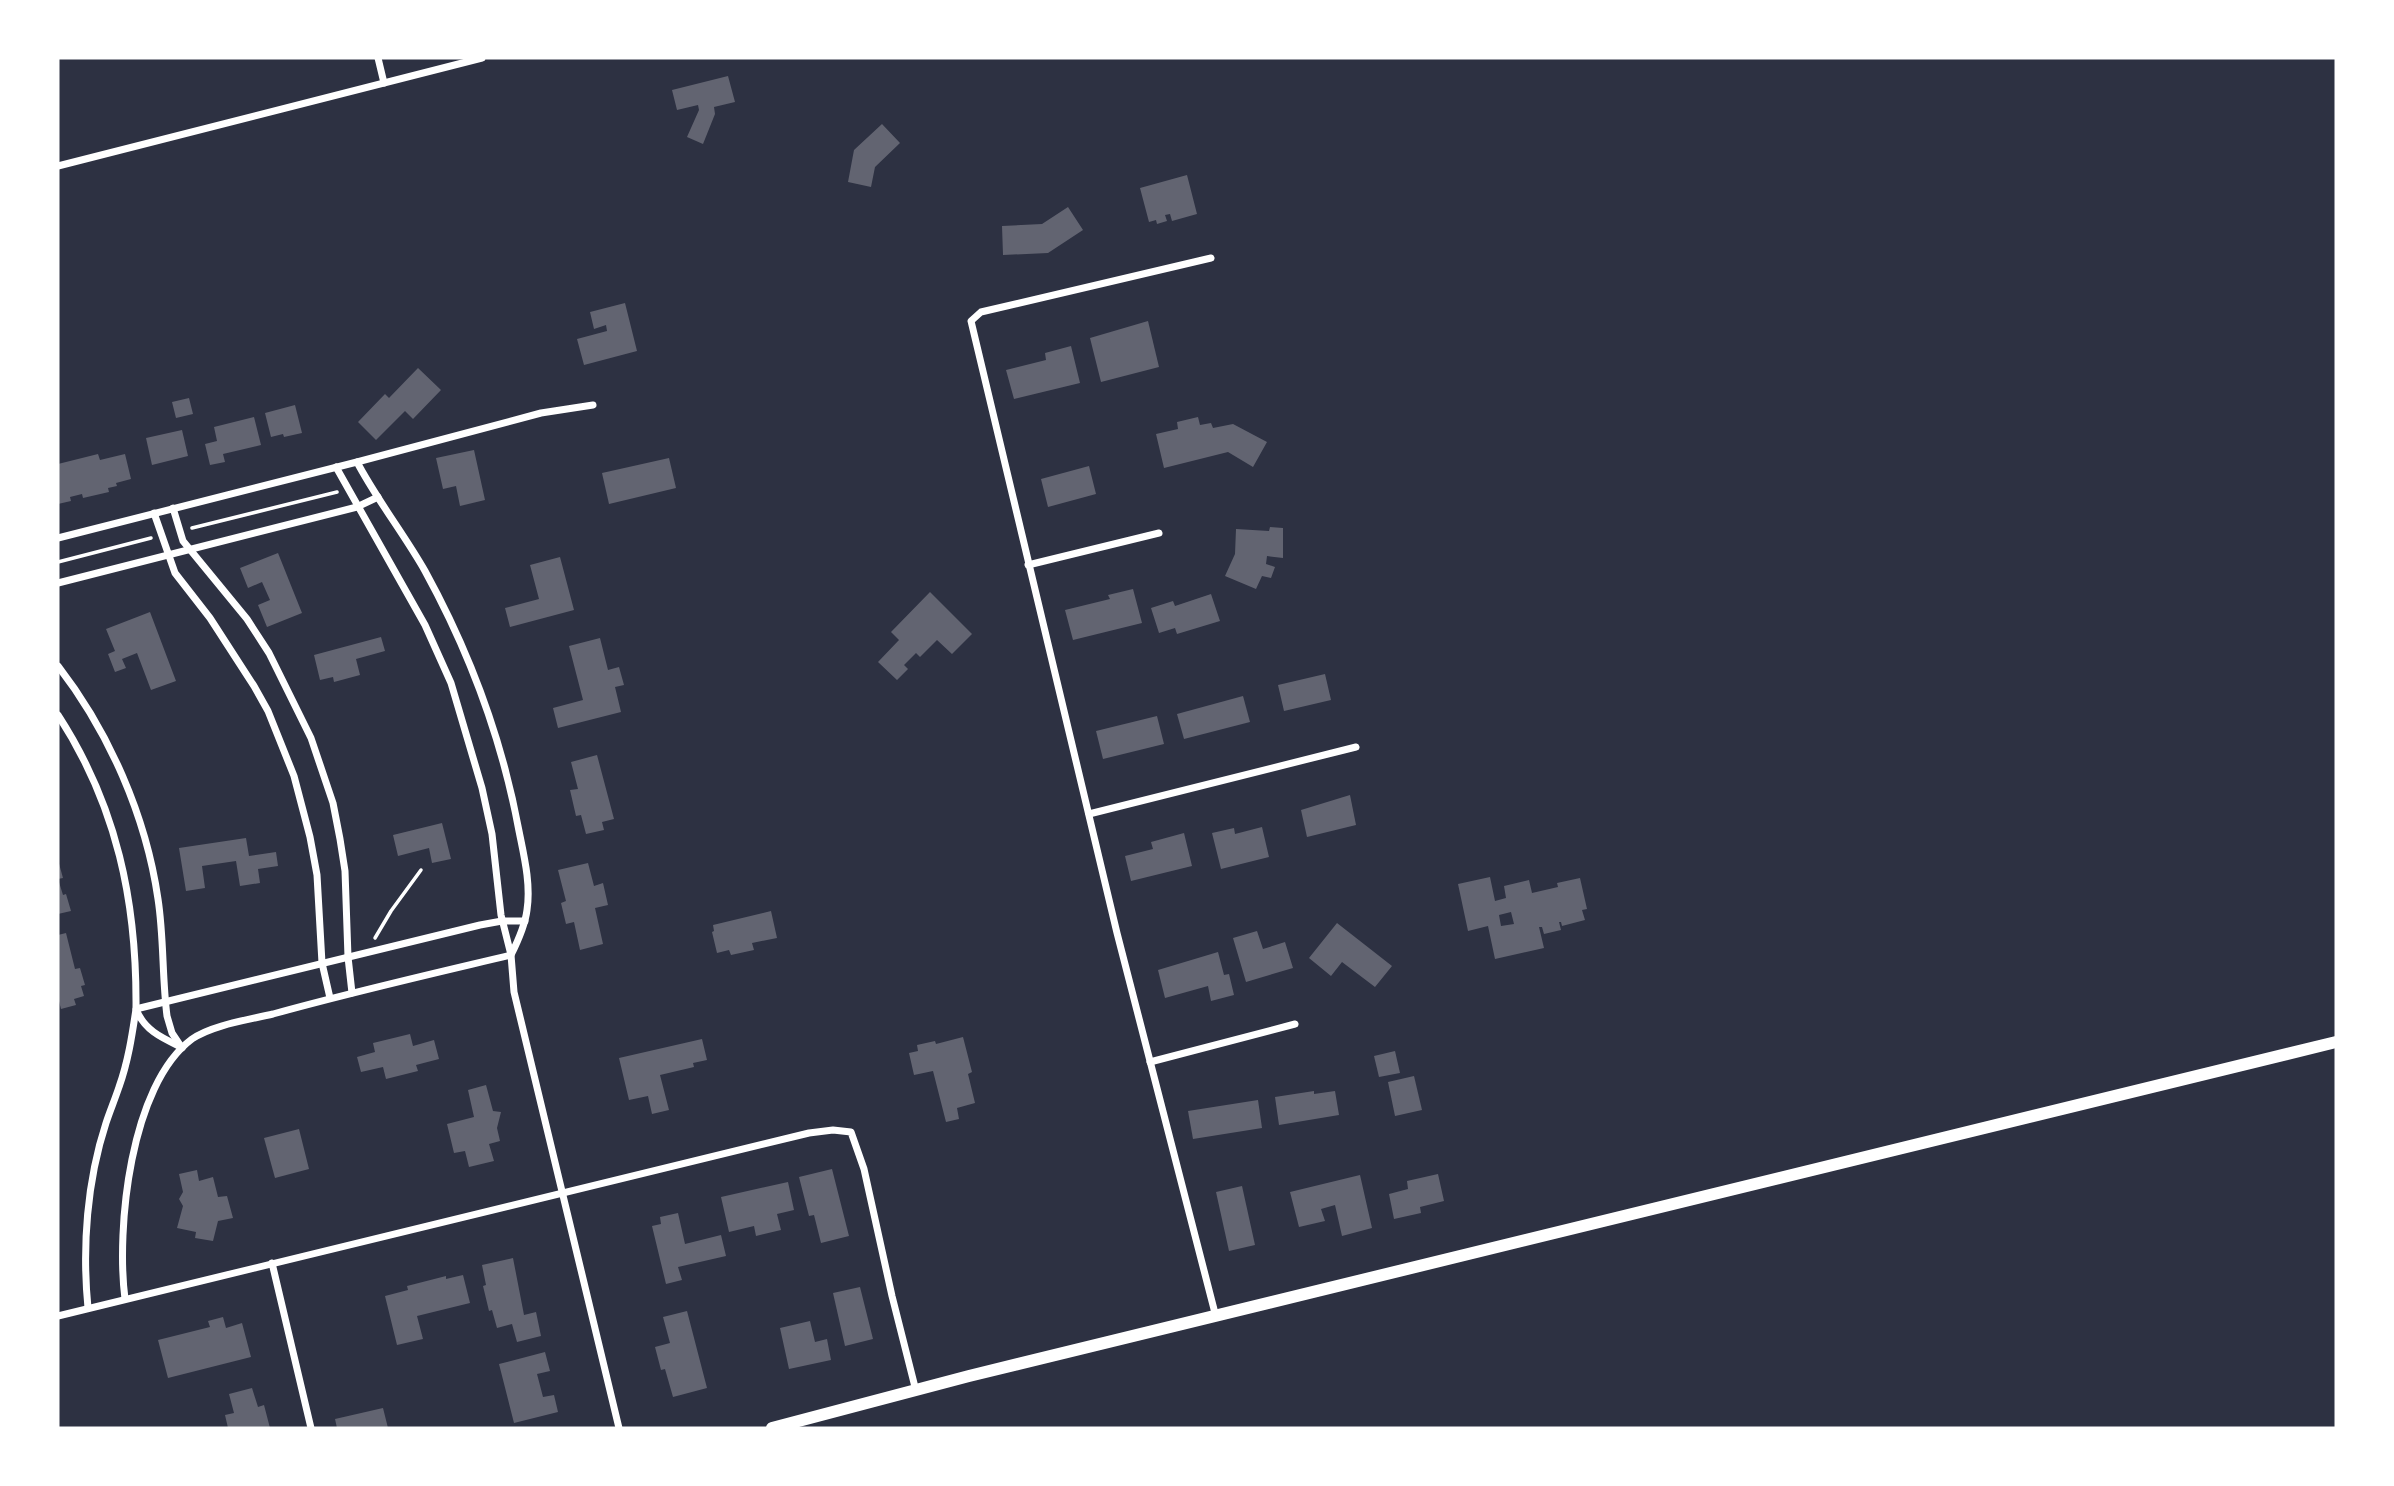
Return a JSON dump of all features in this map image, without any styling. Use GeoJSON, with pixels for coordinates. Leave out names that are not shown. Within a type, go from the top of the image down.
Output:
{"type":"FeatureCollection","features":[{"type":"Feature","properties":{"kind":"street"},"geometry":{"type":"LineString","coordinates":[[378,58],[384,83]]}},
{"type":"Feature","properties":{"kind":"street"},"geometry":{"type":"LineString","coordinates":[[58,166],[482,58]]}},
{"type":"Feature","properties":{"kind":"street"},"geometry":{"type":"LineString","coordinates":[[1211,258],[981,312],[971,321],[972,335],[1150,1062],[1216,1317]]}},
{"type":"Feature","properties":{"kind":"street"},"geometry":{"type":"LineString","coordinates":[[58,538],[541,413],[593,405]]}},
{"type":"Feature","properties":{"kind":"street"},"geometry":{"type":"LineString","coordinates":[[357,462],[425,570],[484,698],[507,773],[522,847],[528,896],[525,922],[511,955]]}},
{"type":"Feature","properties":{"kind":"street"},"geometry":{"type":"LineString","coordinates":[[337,467],[425,625],[451,683],[486,806],[496,860],[502,921],[511,955],[514,992],[619,1428]]}},
{"type":"Feature","properties":{"kind":"street"},"geometry":{"type":"LineString","coordinates":[[58,583],[357,507],[378,497]]}},
{"type":"Feature","properties":{"kind":"street"},"geometry":{"type":"LineString","coordinates":[[173,508],[179,531],[188,548],[247,620],[269,653],[312,738],[333,803],[340,839],[345,871],[352,993]]}},
{"type":"Feature","properties":{"kind":"street"},"geometry":{"type":"LineString","coordinates":[[154,513],[175,573],[210,618],[254,685],[290,764],[304,809],[315,867],[320,913],[321,963],[330,998]]}},
{"type":"Feature","properties":{"kind":"street"},"geometry":{"type":"LineString","coordinates":[[1028,565],[1159,533]]}},
{"type":"Feature","properties":{"kind":"street"},"geometry":{"type":"LineString","coordinates":[[58,666],[98,729],[119,769],[142,828],[153,867],[158,900],[165,1002],[172,1033],[182,1048]]}},
{"type":"Feature","properties":{"kind":"street"},"geometry":{"type":"LineString","coordinates":[[58,715],[86,764],[105,806],[120,853],[131,914],[136,1009],[126,1066],[106,1124],[95,1167],[85,1261],[88,1308]]}},
{"type":"Feature","properties":{"kind":"street"},"geometry":{"type":"LineString","coordinates":[[1089,814],[1356,747]]}},
{"type":"Feature","properties":{"kind":"street"},"geometry":{"type":"LineString","coordinates":[[136,1009],[502,921],[525,922]]}},
{"type":"Feature","properties":{"kind":"street"},"geometry":{"type":"LineString","coordinates":[[125,1299],[121,1261],[122,1230],[133,1159],[142,1122],[153,1093],[161,1076],[182,1048],[204,1032],[330,998],[511,955]]}},
{"type":"Feature","properties":{"kind":"street"},"geometry":{"type":"LineString","coordinates":[[136,1009],[152,1032],[182,1048]]}},
{"type":"Feature","properties":{"kind":"street"},"geometry":{"type":"LineString","coordinates":[[1150,1062],[1295,1024]]}},
{"type":"Feature","properties":{"kind":"street"},"geometry":{"type":"LineString","coordinates":[[779,1427],[2336,1042]]}},
{"type":"Feature","properties":{"kind":"street"},"geometry":{"type":"LineString","coordinates":[[58,1316],[809,1133],[833,1130],[851,1132],[864,1169],[916,1391]]}},
{"type":"Feature","properties":{"kind":"street"},"geometry":{"type":"LineString","coordinates":[[272,1263],[312,1428]]}},
{"type":"Feature","properties":{"kind":"path"},"geometry":{"type":"LineString","coordinates":[[179,531],[263,512],[347,488]]}},
{"type":"Feature","properties":{"kind":"path"},"geometry":{"type":"LineString","coordinates":[[58,562],[161,536]]}},
{"type":"Feature","properties":{"kind":"path"},"geometry":{"type":"LineString","coordinates":[[378,949],[375,938],[421,870]]}},
{"type":"Feature","properties":{"kind":"building"},"geometry":{"type":"Polygon","coordinates":[[[728,76],[735,102],[714,107],[715,114],[703,144],[687,137],[699,110],[698,105],[677,110],[672,90],[728,76]]]}},
{"type":"Feature","properties":{"kind":"building"},"geometry":{"type":"Polygon","coordinates":[[[882,124],[900,143],[875,167],[871,187],[848,182],[854,150],[882,124]]]}},
{"type":"Feature","properties":{"kind":"building"},"geometry":{"type":"Polygon","coordinates":[[[1187,175],[1197,214],[1172,221],[1170,214],[1165,215],[1167,221],[1157,224],[1156,220],[1149,222],[1140,188],[1187,175]]]}},
{"type":"Feature","properties":{"kind":"building"},"geometry":{"type":"Polygon","coordinates":[[[1068,207],[1083,230],[1048,253],[1003,255],[1002,226],[1042,224],[1068,207]]]}},
{"type":"Feature","properties":{"kind":"building"},"geometry":{"type":"Polygon","coordinates":[[[625,303],[637,351],[584,365],[577,339],[607,331],[606,325],[594,329],[590,312],[625,303]]]}},
{"type":"Feature","properties":{"kind":"building"},"geometry":{"type":"Polygon","coordinates":[[[1148,321],[1159,367],[1101,382],[1090,338],[1148,321]]]}},
{"type":"Feature","properties":{"kind":"building"},"geometry":{"type":"Polygon","coordinates":[[[1071,346],[1080,383],[1014,399],[1006,370],[1046,360],[1045,353],[1071,346]]]}},
{"type":"Feature","properties":{"kind":"building"},"geometry":{"type":"Polygon","coordinates":[[[418,368],[441,390],[413,419],[405,411],[376,440],[358,422],[385,394],[389,398],[418,368]]]}},
{"type":"Feature","properties":{"kind":"building"},"geometry":{"type":"Polygon","coordinates":[[[189,398],[193,414],[176,418],[172,402],[189,398]]]}},
{"type":"Feature","properties":{"kind":"building"},"geometry":{"type":"Polygon","coordinates":[[[295,405],[302,433],[271,437],[265,413],[295,405]]]}},
{"type":"Feature","properties":{"kind":"building"},"geometry":{"type":"Polygon","coordinates":[[[254,417],[261,445],[223,454],[225,462],[210,465],[205,444],[217,441],[214,427],[254,417]]]}},
{"type":"Feature","properties":{"kind":"building"},"geometry":{"type":"Polygon","coordinates":[[[1198,417],[1200,425],[1211,423],[1213,428],[1233,424],[1267,442],[1253,467],[1228,452],[1164,468],[1156,434],[1178,429],[1177,422],[1198,417]]]}},
{"type":"Feature","properties":{"kind":"building"},"geometry":{"type":"Polygon","coordinates":[[[182,430],[188,456],[152,465],[146,438],[182,430]]]}},
{"type":"Feature","properties":{"kind":"building"},"geometry":{"type":"Polygon","coordinates":[[[474,450],[485,500],[460,506],[456,486],[443,489],[436,458],[474,450]]]}},
{"type":"Feature","properties":{"kind":"building"},"geometry":{"type":"Polygon","coordinates":[[[98,454],[100,460],[125,454],[131,479],[116,483],[117,486],[108,488],[109,492],[83,498],[82,494],[70,497],[71,501],[58,504],[58,464],[98,454]]]}},
{"type":"Feature","properties":{"kind":"building"},"geometry":{"type":"Polygon","coordinates":[[[669,458],[676,488],[609,504],[602,473],[669,458]]]}},
{"type":"Feature","properties":{"kind":"building"},"geometry":{"type":"Polygon","coordinates":[[[1089,466],[1096,494],[1048,507],[1041,479],[1089,466]]]}},
{"type":"Feature","properties":{"kind":"building"},"geometry":{"type":"Polygon","coordinates":[[[1270,527],[1283,528],[1283,558],[1267,556],[1266,564],[1275,567],[1271,578],[1262,576],[1256,589],[1225,576],[1235,554],[1236,529],[1269,531],[1270,527]]]}},
{"type":"Feature","properties":{"kind":"building"},"geometry":{"type":"Polygon","coordinates":[[[278,553],[302,613],[267,627],[258,605],[270,600],[262,582],[248,588],[240,568],[278,553]]]}},
{"type":"Feature","properties":{"kind":"building"},"geometry":{"type":"Polygon","coordinates":[[[560,557],[574,610],[510,627],[505,608],[539,599],[530,565],[560,557]]]}},
{"type":"Feature","properties":{"kind":"building"},"geometry":{"type":"Polygon","coordinates":[[[1133,589],[1142,623],[1073,640],[1065,610],[1110,599],[1108,595],[1133,589]]]}},
{"type":"Feature","properties":{"kind":"building"},"geometry":{"type":"Polygon","coordinates":[[[930,592],[972,634],[952,654],[937,640],[920,657],[916,653],[904,665],[908,669],[897,680],[878,662],[899,640],[891,632],[930,592]]]}},
{"type":"Feature","properties":{"kind":"building"},"geometry":{"type":"Polygon","coordinates":[[[1211,594],[1220,621],[1177,634],[1175,628],[1159,633],[1151,608],[1173,601],[1175,606],[1211,594]]]}},
{"type":"Feature","properties":{"kind":"building"},"geometry":{"type":"Polygon","coordinates":[[[150,612],[176,681],[151,690],[137,653],[122,659],[126,668],[115,672],[108,654],[115,651],[106,629],[150,612]]]}},
{"type":"Feature","properties":{"kind":"building"},"geometry":{"type":"Polygon","coordinates":[[[381,637],[385,651],[356,659],[360,675],[334,682],[333,677],[320,680],[314,655],[381,637]]]}},
{"type":"Feature","properties":{"kind":"building"},"geometry":{"type":"Polygon","coordinates":[[[600,638],[608,670],[619,667],[624,685],[615,687],[621,712],[558,728],[553,708],[583,700],[569,646],[600,638]]]}},
{"type":"Feature","properties":{"kind":"building"},"geometry":{"type":"Polygon","coordinates":[[[1325,674],[1331,700],[1284,711],[1278,685],[1325,674]]]}},
{"type":"Feature","properties":{"kind":"building"},"geometry":{"type":"Polygon","coordinates":[[[1243,696],[1250,722],[1184,739],[1177,714],[1243,696]]]}},
{"type":"Feature","properties":{"kind":"building"},"geometry":{"type":"Polygon","coordinates":[[[1157,716],[1164,744],[1103,759],[1096,731],[1157,716]]]}},
{"type":"Feature","properties":{"kind":"building"},"geometry":{"type":"Polygon","coordinates":[[[597,755],[614,819],[602,822],[604,830],[586,834],[581,815],[576,816],[570,790],[578,789],[571,762],[597,755]]]}},
{"type":"Feature","properties":{"kind":"building"},"geometry":{"type":"Polygon","coordinates":[[[1350,795],[1356,825],[1307,837],[1301,810],[1350,795]]]}},
{"type":"Feature","properties":{"kind":"building"},"geometry":{"type":"Polygon","coordinates":[[[442,823],[451,859],[432,863],[429,848],[398,856],[393,835],[442,823]]]}},
{"type":"Feature","properties":{"kind":"building"},"geometry":{"type":"Polygon","coordinates":[[[1262,827],[1269,857],[1221,869],[1212,833],[1234,828],[1235,834],[1262,827]]]}},
{"type":"Feature","properties":{"kind":"building"},"geometry":{"type":"Polygon","coordinates":[[[1184,833],[1192,866],[1131,881],[1125,856],[1153,849],[1151,842],[1184,833]]]}},
{"type":"Feature","properties":{"kind":"building"},"geometry":{"type":"Polygon","coordinates":[[[246,838],[249,856],[276,852],[278,866],[258,869],[260,883],[240,886],[236,861],[202,866],[205,888],[186,891],[179,848],[246,838]]]}},
{"type":"Feature","properties":{"kind":"building"},"geometry":{"type":"Polygon","coordinates":[[[58,860],[63,878],[58,879],[58,860]]]}},
{"type":"Feature","properties":{"kind":"building"},"geometry":{"type":"Polygon","coordinates":[[[588,863],[594,886],[603,883],[608,905],[595,908],[603,944],[580,950],[574,922],[566,924],[561,903],[566,901],[558,870],[588,863]]]}},
{"type":"Feature","properties":{"kind":"building"},"geometry":{"type":"Polygon","coordinates":[[[1490,877],[1495,901],[1506,898],[1504,886],[1529,880],[1532,893],[1580,878],[1587,909],[1582,910],[1585,920],[1562,926],[1559,922],[1561,930],[1544,934],[1542,927],[1539,927],[1544,948],[1495,959],[1488,926],[1468,931],[1458,884],[1490,877]],[[1511,912],[1499,915],[1501,926],[1514,924],[1511,912]]]}},
{"type":"Feature","properties":{"kind":"building"},"geometry":{"type":"Polygon","coordinates":[[[58,879],[71,911],[58,914],[58,879]]]}},
{"type":"Feature","properties":{"kind":"building"},"geometry":{"type":"Polygon","coordinates":[[[771,911],[777,938],[752,943],[754,950],[731,955],[729,950],[717,953],[713,925],[771,911]]]}},
{"type":"Feature","properties":{"kind":"building"},"geometry":{"type":"Polygon","coordinates":[[[1337,923],[1392,966],[1375,987],[1342,962],[1331,976],[1309,958],[1337,923]]]}},
{"type":"Feature","properties":{"kind":"building"},"geometry":{"type":"Polygon","coordinates":[[[1257,931],[1263,949],[1285,942],[1293,968],[1246,982],[1233,938],[1257,931]]]}},
{"type":"Feature","properties":{"kind":"building"},"geometry":{"type":"Polygon","coordinates":[[[66,933],[75,969],[80,968],[85,985],[81,986],[84,996],[74,999],[76,1005],[61,1009],[58,997],[58,935],[66,933]]]}},
{"type":"Feature","properties":{"kind":"building"},"geometry":{"type":"Polygon","coordinates":[[[1218,952],[1224,975],[1229,974],[1234,995],[1211,1001],[1208,986],[1165,998],[1158,970],[1218,952]]]}},
{"type":"Feature","properties":{"kind":"building"},"geometry":{"type":"Polygon","coordinates":[[[410,1034],[413,1046],[434,1040],[439,1059],[416,1065],[418,1071],[386,1079],[383,1067],[361,1072],[357,1057],[375,1052],[373,1043],[410,1034]]]}},
{"type":"Feature","properties":{"kind":"building"},"geometry":{"type":"Polygon","coordinates":[[[963,1037],[972,1072],[968,1074],[975,1103],[957,1108],[959,1119],[946,1122],[933,1071],[914,1075],[909,1053],[918,1051],[917,1045],[935,1041],[936,1044],[963,1037]]]}},
{"type":"Feature","properties":{"kind":"building"},"geometry":{"type":"Polygon","coordinates":[[[702,1039],[707,1060],[693,1063],[694,1067],[660,1075],[669,1110],[652,1114],[648,1096],[629,1100],[619,1058],[702,1039]]]}},
{"type":"Feature","properties":{"kind":"building"},"geometry":{"type":"Polygon","coordinates":[[[1395,1051],[1400,1073],[1379,1077],[1374,1056],[1395,1051]]]}},
{"type":"Feature","properties":{"kind":"building"},"geometry":{"type":"Polygon","coordinates":[[[1414,1076],[1422,1110],[1395,1116],[1388,1082],[1414,1076]]]}},
{"type":"Feature","properties":{"kind":"building"},"geometry":{"type":"Polygon","coordinates":[[[486,1085],[493,1111],[501,1112],[497,1128],[500,1141],[489,1144],[494,1161],[469,1167],[465,1151],[454,1153],[447,1124],[474,1117],[468,1090],[486,1085]]]}},
{"type":"Feature","properties":{"kind":"building"},"geometry":{"type":"Polygon","coordinates":[[[1314,1091],[1314,1094],[1335,1091],[1339,1115],[1279,1125],[1275,1097],[1314,1091]]]}},
{"type":"Feature","properties":{"kind":"building"},"geometry":{"type":"Polygon","coordinates":[[[1258,1100],[1262,1128],[1193,1139],[1188,1111],[1258,1100]]]}},
{"type":"Feature","properties":{"kind":"building"},"geometry":{"type":"Polygon","coordinates":[[[299,1129],[309,1169],[275,1178],[264,1138],[299,1129]]]}},
{"type":"Feature","properties":{"kind":"building"},"geometry":{"type":"Polygon","coordinates":[[[832,1169],[849,1236],[821,1243],[814,1215],[809,1216],[799,1177],[832,1169]]]}},
{"type":"Feature","properties":{"kind":"building"},"geometry":{"type":"Polygon","coordinates":[[[197,1170],[199,1181],[213,1177],[218,1197],[227,1196],[233,1218],[218,1221],[213,1241],[195,1238],[196,1232],[177,1228],[183,1206],[179,1199],[183,1192],[179,1174],[197,1170]]]}},
{"type":"Feature","properties":{"kind":"building"},"geometry":{"type":"Polygon","coordinates":[[[1438,1174],[1444,1201],[1420,1207],[1421,1213],[1394,1219],[1389,1194],[1408,1189],[1407,1181],[1438,1174]]]}},
{"type":"Feature","properties":{"kind":"building"},"geometry":{"type":"Polygon","coordinates":[[[1360,1175],[1372,1228],[1342,1236],[1335,1205],[1321,1209],[1325,1221],[1299,1227],[1290,1192],[1360,1175]]]}},
{"type":"Feature","properties":{"kind":"building"},"geometry":{"type":"Polygon","coordinates":[[[788,1182],[794,1210],[777,1214],[781,1230],[756,1236],[754,1226],[729,1232],[721,1197],[788,1182]]]}},
{"type":"Feature","properties":{"kind":"building"},"geometry":{"type":"Polygon","coordinates":[[[1242,1186],[1255,1245],[1229,1251],[1216,1192],[1242,1186]]]}},
{"type":"Feature","properties":{"kind":"building"},"geometry":{"type":"Polygon","coordinates":[[[678,1213],[685,1244],[721,1235],[726,1256],[678,1267],[682,1280],[666,1284],[652,1226],[661,1224],[660,1217],[678,1213]]]}},
{"type":"Feature","properties":{"kind":"building"},"geometry":{"type":"Polygon","coordinates":[[[513,1258],[524,1315],[536,1312],[541,1336],[517,1342],[512,1324],[497,1328],[492,1310],[489,1311],[483,1286],[486,1285],[482,1265],[513,1258]]]}},
{"type":"Feature","properties":{"kind":"building"},"geometry":{"type":"Polygon","coordinates":[[[463,1275],[470,1303],[417,1316],[423,1339],[397,1345],[385,1296],[408,1290],[407,1286],[446,1276],[446,1279],[463,1275]]]}},
{"type":"Feature","properties":{"kind":"building"},"geometry":{"type":"Polygon","coordinates":[[[860,1287],[873,1339],[845,1346],[833,1293],[860,1287]]]}},
{"type":"Feature","properties":{"kind":"building"},"geometry":{"type":"Polygon","coordinates":[[[687,1311],[707,1388],[673,1397],[665,1369],[661,1370],[655,1347],[670,1343],[663,1317],[687,1311]]]}},
{"type":"Feature","properties":{"kind":"building"},"geometry":{"type":"Polygon","coordinates":[[[223,1317],[226,1328],[242,1323],[251,1357],[168,1378],[158,1340],[210,1327],[208,1321],[223,1317]]]}},
{"type":"Feature","properties":{"kind":"building"},"geometry":{"type":"Polygon","coordinates":[[[810,1321],[815,1342],[827,1339],[831,1360],[789,1369],[780,1328],[810,1321]]]}},
{"type":"Feature","properties":{"kind":"building"},"geometry":{"type":"Polygon","coordinates":[[[545,1352],[550,1371],[537,1374],[543,1397],[554,1395],[558,1412],[514,1423],[499,1364],[545,1352]]]}},
{"type":"Feature","properties":{"kind":"building"},"geometry":{"type":"Polygon","coordinates":[[[252,1388],[258,1407],[264,1405],[270,1428],[228,1428],[225,1415],[234,1413],[229,1394],[252,1388]]]}},
{"type":"Feature","properties":{"kind":"building"},"geometry":{"type":"Polygon","coordinates":[[[383,1408],[388,1428],[337,1428],[335,1419],[383,1408]]]}}]}
